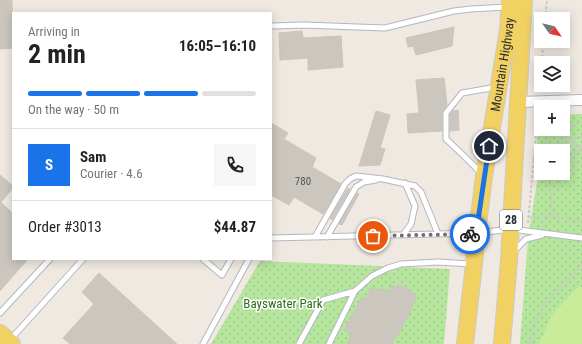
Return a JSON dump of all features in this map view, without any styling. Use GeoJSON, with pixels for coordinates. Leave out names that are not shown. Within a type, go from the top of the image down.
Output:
{"type":"FeatureCollection","features":[{"type":"Feature","properties":{"kind":"main road","name":"Mountain Highway"},"geometry":{"type":"LineString","coordinates":[[502,344],[509,260],[524,0]]}},
{"type":"Feature","properties":{"kind":"main road","name":"Mountain Highway"},"geometry":{"type":"LineString","coordinates":[[465,344],[476,234],[508,30],[510,4]]}},
{"type":"Feature","properties":{"kind":"main road"},"geometry":{"type":"LineString","coordinates":[[476,234],[506,102],[518,102]]}},
{"type":"Feature","properties":{"kind":"street"},"geometry":{"type":"LineString","coordinates":[[570,101],[582,100]]}},
{"type":"Feature","properties":{"kind":"street"},"geometry":{"type":"LineString","coordinates":[[518,102],[534,102]]}},
{"type":"Feature","properties":{"kind":"lane"},"geometry":{"type":"LineString","coordinates":[[272,26],[304,24],[385,28],[454,11],[510,4]]}},
{"type":"Feature","properties":{"kind":"lane"},"geometry":{"type":"LineString","coordinates":[[484,176],[446,139],[446,113],[462,93],[499,87]]}},
{"type":"Feature","properties":{"kind":"lane"},"geometry":{"type":"LineString","coordinates":[[315,237],[350,179],[356,176],[383,179],[415,186],[421,192],[438,234]]}},
{"type":"Feature","properties":{"kind":"lane"},"geometry":{"type":"LineString","coordinates":[[327,237],[356,187],[364,182],[383,179]]}},
{"type":"Feature","properties":{"kind":"lane"},"geometry":{"type":"LineString","coordinates":[[403,235],[411,224],[415,206],[405,183]]}},
{"type":"Feature","properties":{"kind":"lane"},"geometry":{"type":"LineString","coordinates":[[272,238],[476,234],[511,228],[582,238]]}},
{"type":"Feature","properties":{"kind":"lane"},"geometry":{"type":"LineString","coordinates":[[509,260],[514,251],[526,239],[549,234]]}},
{"type":"Feature","properties":{"kind":"lane"},"geometry":{"type":"LineString","coordinates":[[0,313],[49,260]]}},
{"type":"Feature","properties":{"kind":"lane"},"geometry":{"type":"LineString","coordinates":[[7,339],[82,260]]}},
{"type":"Feature","properties":{"kind":"lane"},"geometry":{"type":"LineString","coordinates":[[204,260],[222,275],[230,260]]}},
{"type":"Feature","properties":{"kind":"lane"},"geometry":{"type":"LineString","coordinates":[[203,344],[248,260]]}},
{"type":"Feature","properties":{"kind":"lane"},"geometry":{"type":"LineString","coordinates":[[329,344],[355,291],[372,276],[388,268],[401,264],[438,262],[474,264]]}},
{"type":"Feature","properties":{"kind":"lane"},"geometry":{"type":"LineString","coordinates":[[299,344],[322,300],[355,291]]}},
{"type":"Feature","properties":{"kind":"path"},"geometry":{"type":"LineString","coordinates":[[546,12],[547,0]]}},
{"type":"Feature","properties":{"kind":"path"},"geometry":{"type":"LineString","coordinates":[[570,127],[582,122]]}},
{"type":"Feature","properties":{"kind":"path"},"geometry":{"type":"LineString","coordinates":[[527,230],[535,136]]}},
{"type":"Feature","properties":{"kind":"path"},"geometry":{"type":"LineString","coordinates":[[567,144],[579,136],[582,137]]}},
{"type":"Feature","properties":{"kind":"path"},"geometry":{"type":"LineString","coordinates":[[559,144],[561,139],[568,137],[573,140],[576,146],[574,154]]}},
{"type":"Feature","properties":{"kind":"path"},"geometry":{"type":"LineString","coordinates":[[570,156],[578,154],[581,149],[580,146],[576,146]]}},
{"type":"Feature","properties":{"kind":"path"},"geometry":{"type":"LineString","coordinates":[[570,163],[582,164]]}},
{"type":"Feature","properties":{"kind":"path"},"geometry":{"type":"LineString","coordinates":[[549,180],[552,210],[554,215],[560,218]]}},
{"type":"Feature","properties":{"kind":"path"},"geometry":{"type":"LineString","coordinates":[[528,217],[537,218],[542,216],[582,222]]}},
{"type":"Feature","properties":{"kind":"path"},"geometry":{"type":"LineString","coordinates":[[530,344],[540,312],[557,288],[570,278],[582,264]]}},
{"type":"Feature","properties":{"kind":"green space"},"geometry":{"type":"Polygon","coordinates":[[[582,114],[582,344],[520,344],[528,238],[537,180],[570,180],[570,144],[537,144],[538,136],[570,136],[570,115],[582,114]]]}},
{"type":"Feature","properties":{"kind":"green space","name":"Bayswater Park"},"geometry":{"type":"Polygon","coordinates":[[[260,261],[450,269],[444,344],[211,344],[260,261]]]}},
{"type":"Feature","properties":{"kind":"green space"},"geometry":{"type":"Polygon","coordinates":[[[582,287],[582,344],[539,344],[551,316],[577,288],[582,287]]]}},
{"type":"Feature","properties":{"kind":"building"},"geometry":{"type":"Polygon","coordinates":[[[0,0],[12,0],[12,48],[0,49],[0,0]]]}},
{"type":"Feature","properties":{"kind":"building"},"geometry":{"type":"Polygon","coordinates":[[[454,27],[452,46],[416,55],[413,46],[408,47],[406,38],[454,27]]]}},
{"type":"Feature","properties":{"kind":"building"},"geometry":{"type":"Polygon","coordinates":[[[302,31],[304,38],[341,36],[343,67],[308,70],[308,58],[280,60],[279,33],[302,31]]]}},
{"type":"Feature","properties":{"kind":"building"},"geometry":{"type":"Polygon","coordinates":[[[444,78],[447,105],[442,112],[442,131],[408,133],[407,114],[419,113],[416,80],[444,78]]]}},
{"type":"Feature","properties":{"kind":"building"},"geometry":{"type":"Polygon","coordinates":[[[458,110],[459,130],[450,131],[450,114],[453,111],[458,110]]]}},
{"type":"Feature","properties":{"kind":"building"},"geometry":{"type":"Polygon","coordinates":[[[376,111],[390,115],[380,148],[385,149],[380,165],[359,166],[376,111]]]}},
{"type":"Feature","properties":{"kind":"building"},"geometry":{"type":"Polygon","coordinates":[[[272,124],[288,133],[284,139],[316,158],[312,167],[341,184],[323,214],[294,197],[289,205],[272,196],[272,124]]]}},
{"type":"Feature","properties":{"kind":"building"},"geometry":{"type":"Polygon","coordinates":[[[0,175],[12,185],[12,189],[1,202],[12,213],[12,260],[27,260],[0,291],[0,175]]]}},
{"type":"Feature","properties":{"kind":"building"},"geometry":{"type":"Polygon","coordinates":[[[348,188],[350,189],[332,220],[330,218],[348,188]]]}},
{"type":"Feature","properties":{"kind":"building"},"geometry":{"type":"Polygon","coordinates":[[[357,193],[359,194],[342,225],[339,224],[357,193]]]}},
{"type":"Feature","properties":{"kind":"building"},"geometry":{"type":"Polygon","coordinates":[[[99,273],[177,344],[70,344],[63,338],[94,304],[82,292],[99,273]]]}},
{"type":"Feature","properties":{"kind":"building"},"geometry":{"type":"Polygon","coordinates":[[[398,284],[417,295],[407,318],[392,344],[347,344],[352,334],[344,330],[362,297],[366,299],[372,287],[379,291],[381,288],[388,292],[392,285],[396,288],[398,284]]]}},
{"type":"Feature","properties":{"kind":"way so far"},"geometry":{"type":"LineString","coordinates":[[373,236],[470,234]]}},
{"type":"Feature","properties":{"kind":"route"},"geometry":{"type":"LineString","coordinates":[[470,234],[476,234],[489,146]]}}]}
